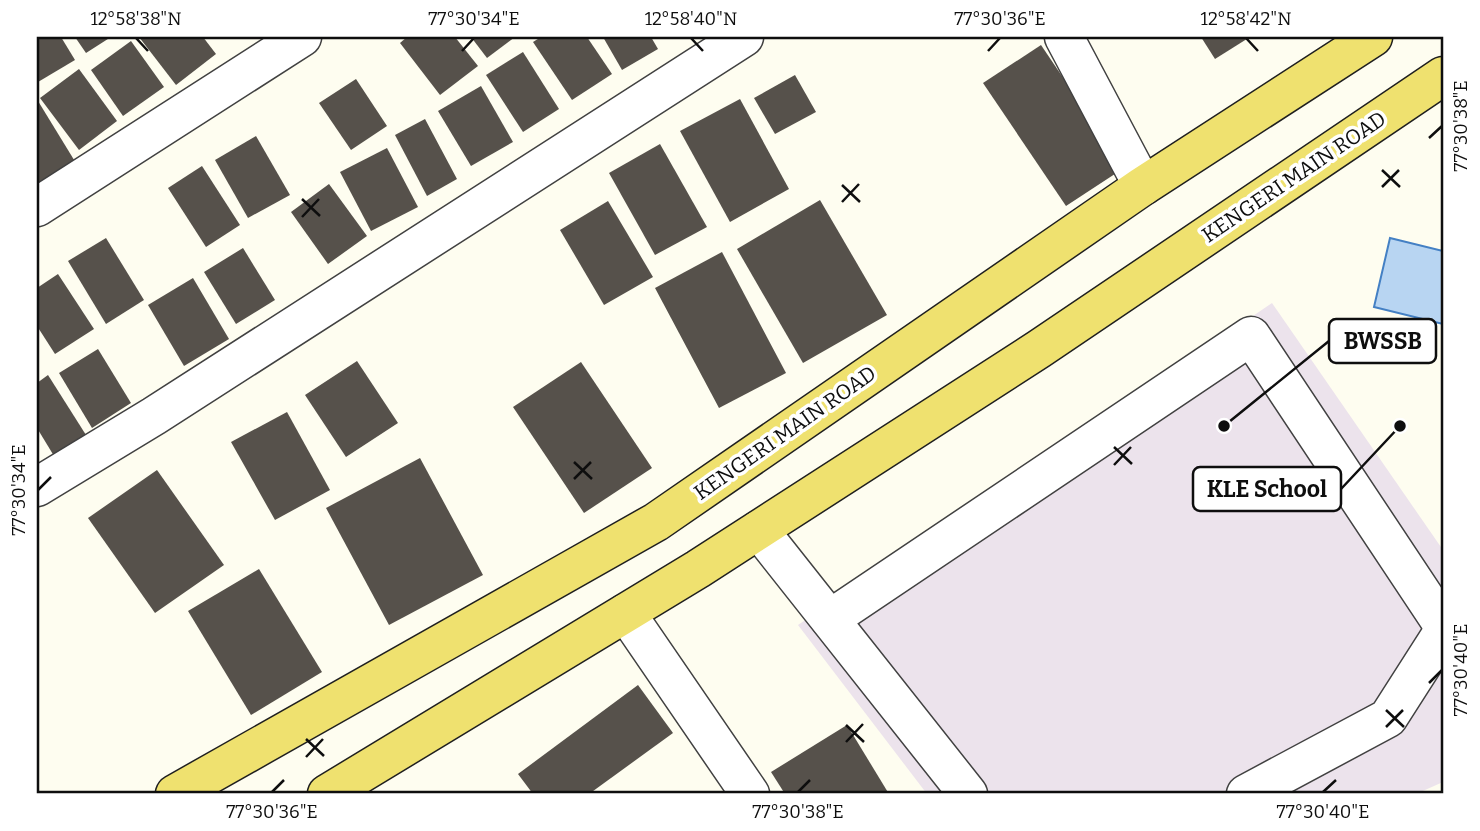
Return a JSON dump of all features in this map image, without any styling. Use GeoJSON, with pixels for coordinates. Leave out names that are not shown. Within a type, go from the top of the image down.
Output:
{"type":"FeatureCollection","features":[{"type":"Feature","properties":{"kind":"main road","name":"KENGERI MAIN ROAD"},"geometry":{"type":"LineString","coordinates":[[175,794],[656,522],[1143,187],[1373,37]]}},
{"type":"Feature","properties":{"kind":"main road","name":"KENGERI MAIN ROAD"},"geometry":{"type":"LineString","coordinates":[[327,794],[759,530],[1039,349],[1443,76]]}},
{"type":"Feature","properties":{"kind":"street"},"geometry":{"type":"LineString","coordinates":[[37,207],[302,37]]}},
{"type":"Feature","properties":{"kind":"street"},"geometry":{"type":"LineString","coordinates":[[37,487],[154,416],[744,37]]}},
{"type":"Feature","properties":{"kind":"street"},"geometry":{"type":"LineString","coordinates":[[1064,37],[1143,187]]}},
{"type":"Feature","properties":{"kind":"street"},"geometry":{"type":"LineString","coordinates":[[830,620],[1251,336],[1443,625]]}},
{"type":"Feature","properties":{"kind":"street"},"geometry":{"type":"LineString","coordinates":[[759,530],[968,794]]}},
{"type":"Feature","properties":{"kind":"street"},"geometry":{"type":"LineString","coordinates":[[626,613],[750,794]]}},
{"type":"Feature","properties":{"kind":"street"},"geometry":{"type":"LineString","coordinates":[[1246,794],[1388,718],[1443,632]]}},
{"type":"Feature","properties":{"kind":"shaded area"},"geometry":{"type":"Polygon","coordinates":[[[1272,303],[1443,550],[1443,782],[1416,794],[927,794],[798,625],[1272,303]]]}},
{"type":"Feature","properties":{"kind":"water"},"geometry":{"type":"Polygon","coordinates":[[[1390,238],[1443,251],[1443,324],[1374,307],[1390,238]]]}},
{"type":"Feature","properties":{"kind":"building"},"geometry":{"type":"Polygon","coordinates":[[[37,37],[61,37],[75,60],[38,82],[37,37]]]}},
{"type":"Feature","properties":{"kind":"building"},"geometry":{"type":"Polygon","coordinates":[[[75,37],[111,37],[86,53],[75,37]]]}},
{"type":"Feature","properties":{"kind":"building"},"geometry":{"type":"Polygon","coordinates":[[[139,37],[203,37],[216,54],[176,85],[139,37]]]}},
{"type":"Feature","properties":{"kind":"building"},"geometry":{"type":"Polygon","coordinates":[[[407,37],[455,37],[478,66],[440,95],[400,43],[407,37]]]}},
{"type":"Feature","properties":{"kind":"building"},"geometry":{"type":"Polygon","coordinates":[[[471,37],[515,37],[487,58],[471,37]]]}},
{"type":"Feature","properties":{"kind":"building"},"geometry":{"type":"Polygon","coordinates":[[[541,37],[587,37],[612,74],[572,100],[533,42],[541,37]]]}},
{"type":"Feature","properties":{"kind":"building"},"geometry":{"type":"Polygon","coordinates":[[[603,37],[651,37],[658,49],[622,70],[603,37]]]}},
{"type":"Feature","properties":{"kind":"building"},"geometry":{"type":"Polygon","coordinates":[[[1201,37],[1250,37],[1215,59],[1201,37]]]}},
{"type":"Feature","properties":{"kind":"building"},"geometry":{"type":"Polygon","coordinates":[[[131,41],[164,87],[123,116],[91,70],[131,41]]]}},
{"type":"Feature","properties":{"kind":"building"},"geometry":{"type":"Polygon","coordinates":[[[1041,45],[1124,168],[1066,206],[983,83],[1041,45]]]}},
{"type":"Feature","properties":{"kind":"building"},"geometry":{"type":"Polygon","coordinates":[[[523,52],[559,109],[523,132],[486,75],[523,52]]]}},
{"type":"Feature","properties":{"kind":"building"},"geometry":{"type":"Polygon","coordinates":[[[79,69],[117,121],[79,150],[40,98],[79,69]]]}},
{"type":"Feature","properties":{"kind":"building"},"geometry":{"type":"Polygon","coordinates":[[[795,75],[816,112],[775,134],[754,98],[795,75]]]}},
{"type":"Feature","properties":{"kind":"building"},"geometry":{"type":"Polygon","coordinates":[[[356,79],[387,126],[351,150],[319,103],[356,79]]]}},
{"type":"Feature","properties":{"kind":"building"},"geometry":{"type":"Polygon","coordinates":[[[481,86],[513,142],[471,166],[438,111],[481,86]]]}},
{"type":"Feature","properties":{"kind":"building"},"geometry":{"type":"Polygon","coordinates":[[[740,99],[789,189],[730,222],[680,131],[740,99]]]}},
{"type":"Feature","properties":{"kind":"building"},"geometry":{"type":"Polygon","coordinates":[[[37,102],[79,168],[37,190],[37,102]]]}},
{"type":"Feature","properties":{"kind":"building"},"geometry":{"type":"Polygon","coordinates":[[[425,119],[457,179],[427,196],[395,135],[425,119]]]}},
{"type":"Feature","properties":{"kind":"building"},"geometry":{"type":"Polygon","coordinates":[[[256,136],[290,195],[248,218],[215,160],[256,136]]]}},
{"type":"Feature","properties":{"kind":"building"},"geometry":{"type":"Polygon","coordinates":[[[660,144],[707,227],[655,255],[609,173],[660,144]]]}},
{"type":"Feature","properties":{"kind":"building"},"geometry":{"type":"Polygon","coordinates":[[[387,148],[418,207],[371,231],[340,172],[387,148]]]}},
{"type":"Feature","properties":{"kind":"building"},"geometry":{"type":"Polygon","coordinates":[[[202,166],[240,225],[206,247],[168,188],[202,166]]]}},
{"type":"Feature","properties":{"kind":"building"},"geometry":{"type":"Polygon","coordinates":[[[329,184],[367,236],[328,264],[291,212],[329,184]]]}},
{"type":"Feature","properties":{"kind":"building"},"geometry":{"type":"Polygon","coordinates":[[[820,200],[887,315],[803,363],[737,249],[820,200]]]}},
{"type":"Feature","properties":{"kind":"building"},"geometry":{"type":"Polygon","coordinates":[[[608,201],[653,277],[604,305],[560,230],[608,201]]]}},
{"type":"Feature","properties":{"kind":"building"},"geometry":{"type":"Polygon","coordinates":[[[106,238],[144,300],[106,324],[68,261],[106,238]]]}},
{"type":"Feature","properties":{"kind":"building"},"geometry":{"type":"Polygon","coordinates":[[[243,248],[275,300],[236,324],[204,272],[243,248]]]}},
{"type":"Feature","properties":{"kind":"building"},"geometry":{"type":"Polygon","coordinates":[[[722,252],[786,373],[719,408],[655,288],[722,252]]]}},
{"type":"Feature","properties":{"kind":"building"},"geometry":{"type":"Polygon","coordinates":[[[58,274],[94,329],[55,354],[37,326],[37,288],[58,274]]]}},
{"type":"Feature","properties":{"kind":"building"},"geometry":{"type":"Polygon","coordinates":[[[193,278],[229,339],[184,366],[148,305],[193,278]]]}},
{"type":"Feature","properties":{"kind":"building"},"geometry":{"type":"Polygon","coordinates":[[[98,349],[131,403],[92,428],[59,373],[98,349]]]}},
{"type":"Feature","properties":{"kind":"building"},"geometry":{"type":"Polygon","coordinates":[[[357,361],[398,423],[346,457],[305,395],[357,361]]]}},
{"type":"Feature","properties":{"kind":"building"},"geometry":{"type":"Polygon","coordinates":[[[581,362],[652,468],[584,513],[513,407],[581,362]]]}},
{"type":"Feature","properties":{"kind":"building"},"geometry":{"type":"Polygon","coordinates":[[[48,375],[86,435],[54,456],[37,428],[37,383],[48,375]]]}},
{"type":"Feature","properties":{"kind":"building"},"geometry":{"type":"Polygon","coordinates":[[[287,412],[330,490],[275,520],[231,442],[287,412]]]}},
{"type":"Feature","properties":{"kind":"building"},"geometry":{"type":"Polygon","coordinates":[[[420,458],[483,575],[389,625],[326,508],[420,458]]]}},
{"type":"Feature","properties":{"kind":"building"},"geometry":{"type":"Polygon","coordinates":[[[157,470],[224,565],[155,613],[88,518],[157,470]]]}},
{"type":"Feature","properties":{"kind":"building"},"geometry":{"type":"Polygon","coordinates":[[[259,569],[322,672],[251,715],[188,611],[259,569]]]}},
{"type":"Feature","properties":{"kind":"building"},"geometry":{"type":"Polygon","coordinates":[[[638,685],[673,733],[589,794],[533,794],[518,774],[638,685]]]}},
{"type":"Feature","properties":{"kind":"building"},"geometry":{"type":"Polygon","coordinates":[[[847,725],[889,794],[785,794],[771,772],[847,725]]]}},
{"type":"Feature","properties":{"kind":"place","name":"BWSSB"},"geometry":{"type":"Point","coordinates":[1224,426]}},
{"type":"Feature","properties":{"kind":"place","name":"KLE School"},"geometry":{"type":"Point","coordinates":[1400,426]}}]}
